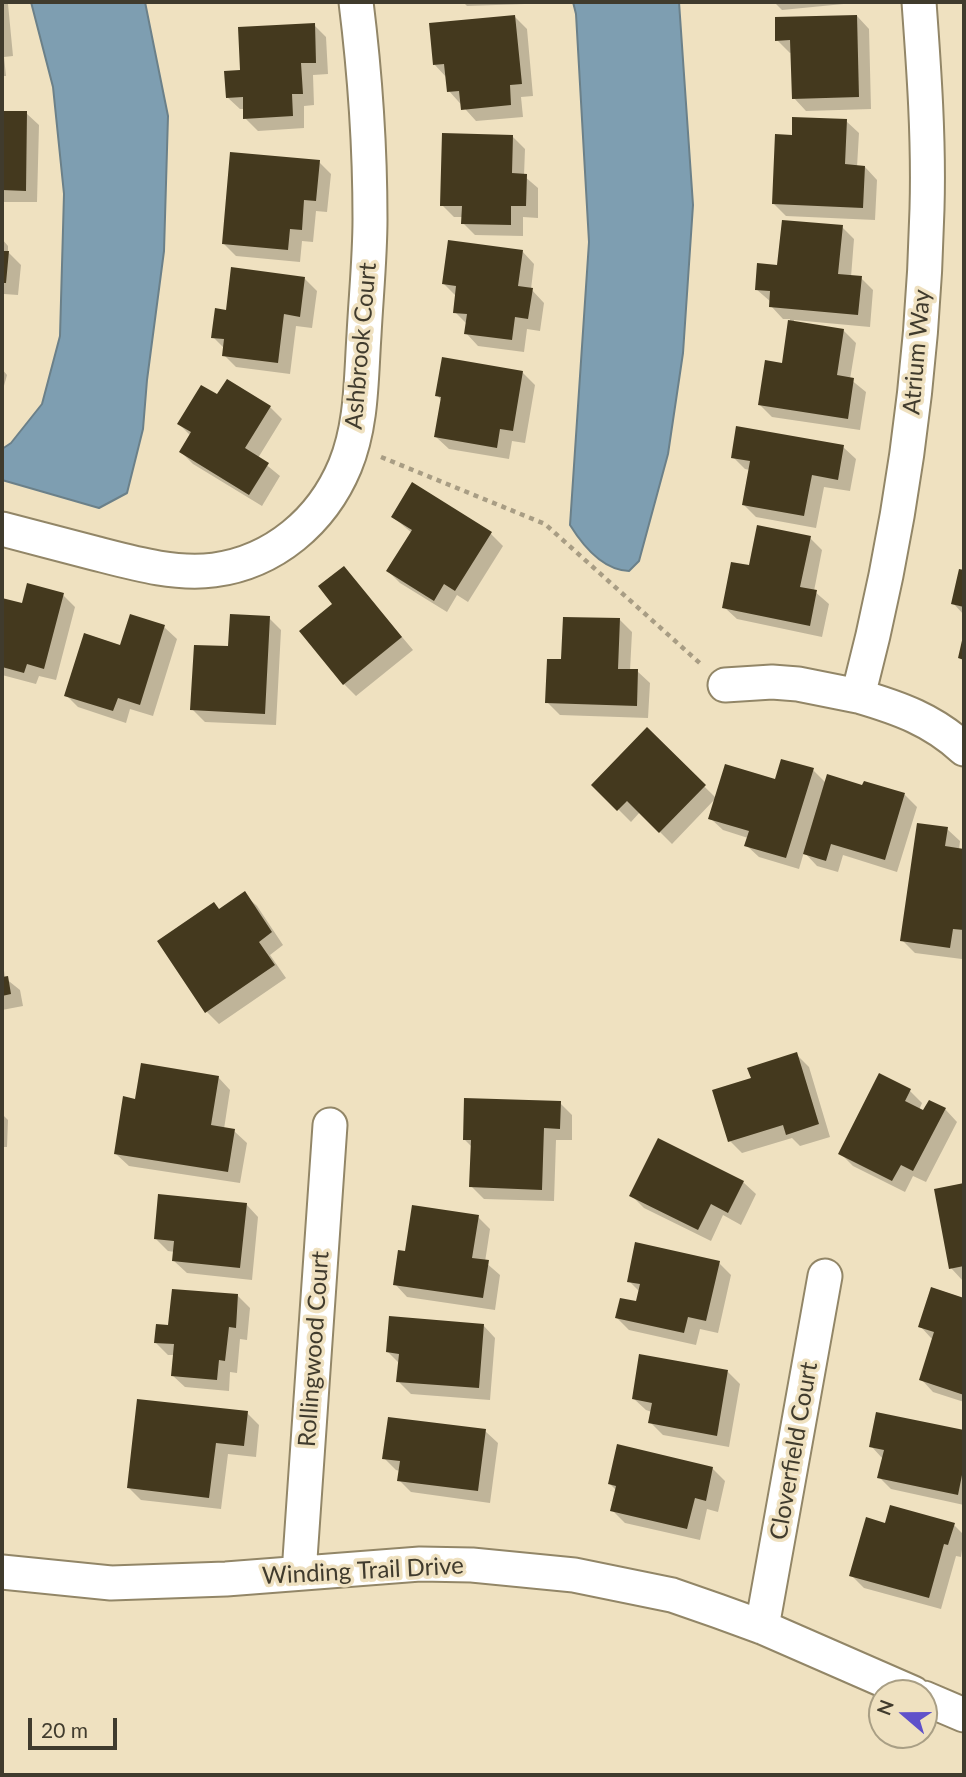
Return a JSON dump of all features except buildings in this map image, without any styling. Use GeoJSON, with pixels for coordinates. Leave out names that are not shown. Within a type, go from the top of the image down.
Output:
{"type":"FeatureCollection","features":[{"type":"Feature","properties":{"kind":"street","name":"Ashbrook Court"},"geometry":{"type":"LineString","coordinates":[[2,529],[155,568],[214,570],[263,556],[282,545],[302,529],[321,507],[337,482],[352,445],[360,398],[370,222],[366,103],[356,2]]}},
{"type":"Feature","properties":{"kind":"street","name":"Atrium Way"},"geometry":{"type":"LineString","coordinates":[[858,696],[884,594],[898,518],[920,342],[927,207],[919,2]]}},
{"type":"Feature","properties":{"kind":"street"},"geometry":{"type":"LineString","coordinates":[[725,685],[772,682],[798,684],[858,696],[905,710],[926,720],[948,734],[964,749]]}},
{"type":"Feature","properties":{"kind":"street","name":"Rollingwood Court"},"geometry":{"type":"LineString","coordinates":[[299,1573],[330,1125]]}},
{"type":"Feature","properties":{"kind":"street","name":"Cloverfield Court"},"geometry":{"type":"LineString","coordinates":[[762,1626],[825,1276]]}},
{"type":"Feature","properties":{"kind":"street","name":"Winding Trail Drive"},"geometry":{"type":"LineString","coordinates":[[2,1572],[111,1583],[163,1582],[420,1564],[472,1565],[574,1575],[672,1595],[762,1626],[881,1679]]}},
{"type":"Feature","properties":{"kind":"street"},"geometry":{"type":"LineString","coordinates":[[938,1704],[964,1715]]}},
{"type":"Feature","properties":{"kind":"path"},"geometry":{"type":"LineString","coordinates":[[352,445],[545,524],[725,685]]}},
{"type":"Feature","properties":{"kind":"water"},"geometry":{"type":"Polygon","coordinates":[[[31,2],[145,2],[168,116],[164,251],[143,429],[127,493],[99,508],[2,480],[2,449],[11,443],[42,404],[60,336],[64,194],[53,87],[31,2]]]}},
{"type":"Feature","properties":{"kind":"water"},"geometry":{"type":"Polygon","coordinates":[[[573,2],[679,2],[693,205],[683,353],[668,454],[639,561],[629,571],[602,562],[581,541],[570,525],[589,242],[576,14],[573,2]]]}}]}
